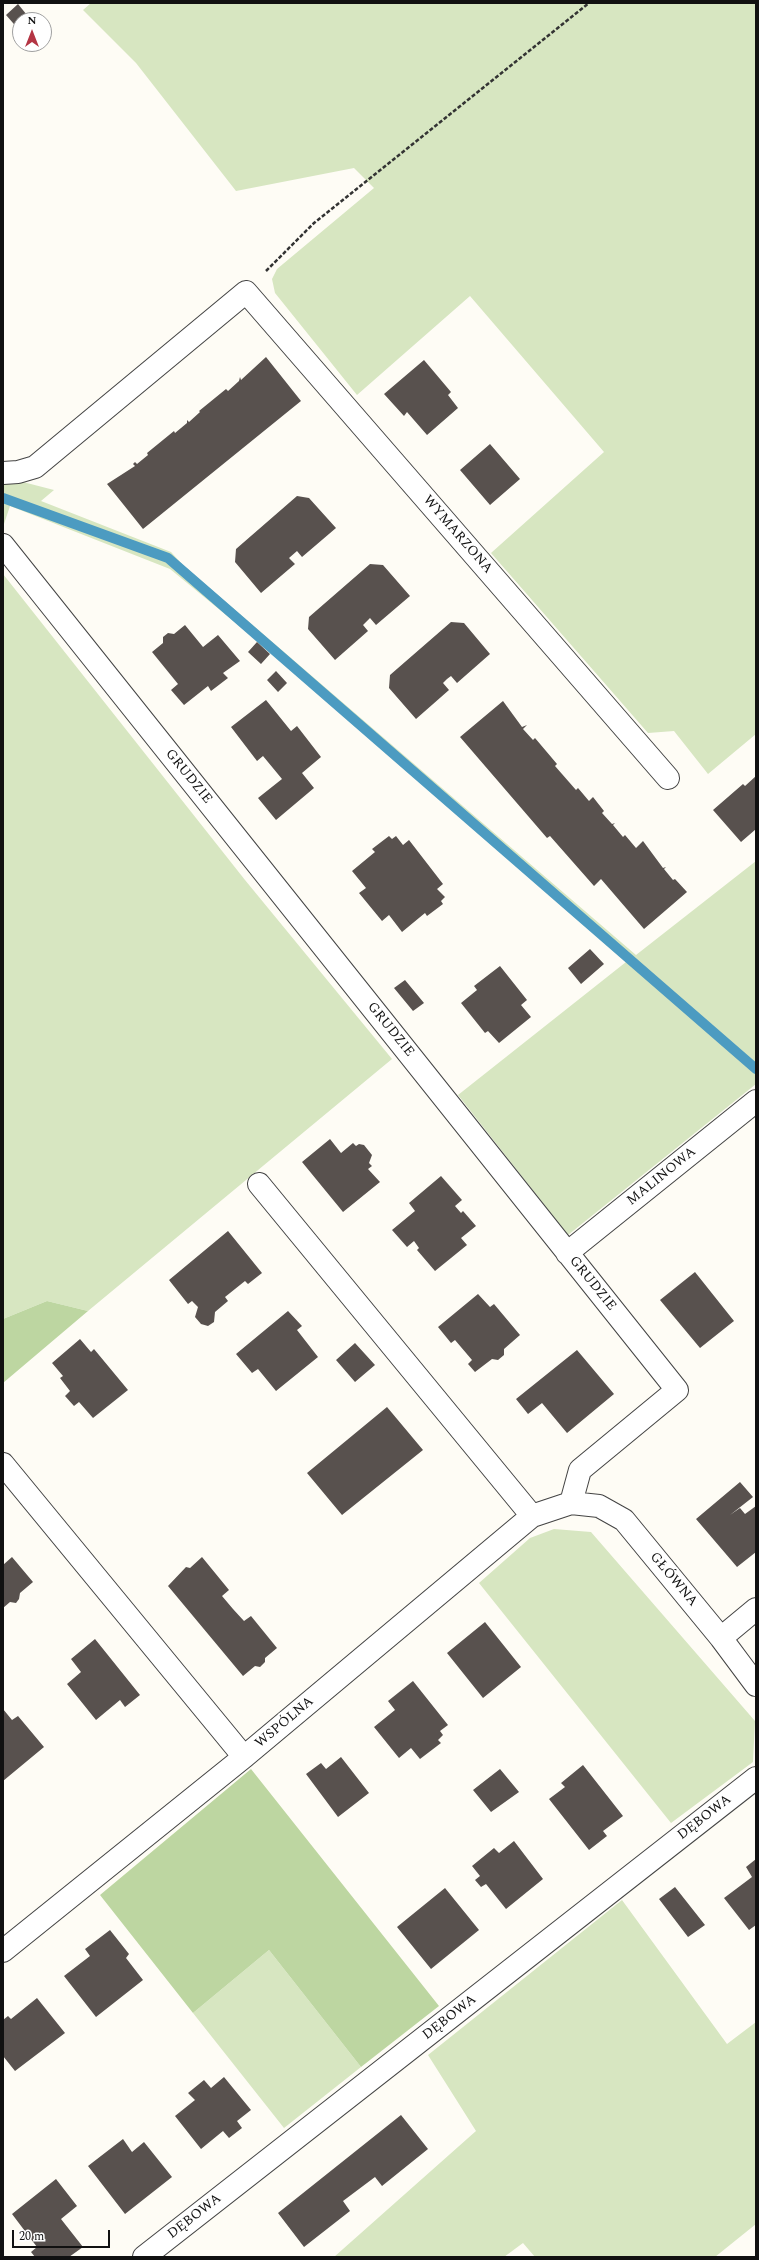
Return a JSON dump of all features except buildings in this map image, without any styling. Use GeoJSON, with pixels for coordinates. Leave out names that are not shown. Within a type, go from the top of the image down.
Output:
{"type":"FeatureCollection","features":[{"type":"Feature","properties":{"kind":"street"},"geometry":{"type":"LineString","coordinates":[[3,473],[18,472],[35,467],[246,292]]}},
{"type":"Feature","properties":{"kind":"street","name":"WYMARZONA"},"geometry":{"type":"LineString","coordinates":[[246,292],[668,778]]}},
{"type":"Feature","properties":{"kind":"street","name":"GRUDZIE"},"geometry":{"type":"LineString","coordinates":[[3,545],[677,1390],[580,1470],[571,1503]]}},
{"type":"Feature","properties":{"kind":"street","name":"MALINOWA"},"geometry":{"type":"LineString","coordinates":[[567,1253],[756,1102]]}},
{"type":"Feature","properties":{"kind":"street"},"geometry":{"type":"LineString","coordinates":[[259,1184],[532,1516]]}},
{"type":"Feature","properties":{"kind":"street"},"geometry":{"type":"LineString","coordinates":[[3,1464],[244,1757]]}},
{"type":"Feature","properties":{"kind":"street","name":"WSPÓLNA"},"geometry":{"type":"LineString","coordinates":[[3,1951],[244,1757],[532,1516],[571,1503]]}},
{"type":"Feature","properties":{"kind":"street","name":"GŁÓWNA"},"geometry":{"type":"LineString","coordinates":[[571,1503],[599,1506],[624,1520],[721,1638],[756,1685]]}},
{"type":"Feature","properties":{"kind":"street"},"geometry":{"type":"LineString","coordinates":[[721,1638],[756,1609]]}},
{"type":"Feature","properties":{"kind":"street","name":"DĘBOWA"},"geometry":{"type":"LineString","coordinates":[[144,2257],[756,1778]]}},
{"type":"Feature","properties":{"kind":"path"},"geometry":{"type":"LineString","coordinates":[[246,292],[314,223],[589,3]]}},
{"type":"Feature","properties":{"kind":"green space"},"geometry":{"type":"Polygon","coordinates":[[[91,3],[756,3],[756,734],[708,774],[674,731],[648,733],[491,553],[604,452],[470,296],[357,395],[275,293],[272,279],[277,269],[374,188],[354,168],[236,191],[136,63],[83,10],[91,3]]]}},
{"type":"Feature","properties":{"kind":"green space"},"geometry":{"type":"Polygon","coordinates":[[[3,481],[23,482],[54,490],[41,501],[171,552],[183,565],[636,955],[756,861],[756,1084],[568,1235],[458,1095],[626,962],[282,661],[170,569],[10,506],[3,527],[3,481]]]}},
{"type":"Feature","properties":{"kind":"green space"},"geometry":{"type":"Polygon","coordinates":[[[3,574],[245,880],[392,1059],[88,1311],[47,1301],[3,1319],[3,574]]]}},
{"type":"Feature","properties":{"kind":"green space"},"geometry":{"type":"Polygon","coordinates":[[[47,1301],[88,1311],[3,1383],[3,1319],[47,1301]]]}},
{"type":"Feature","properties":{"kind":"green space"},"geometry":{"type":"Polygon","coordinates":[[[554,1529],[591,1532],[755,1721],[753,1762],[671,1823],[479,1583],[530,1538],[554,1529]]]}},
{"type":"Feature","properties":{"kind":"green space"},"geometry":{"type":"Polygon","coordinates":[[[251,1769],[439,2006],[361,2067],[269,1950],[193,2013],[100,1895],[251,1769]]]}},
{"type":"Feature","properties":{"kind":"green space"},"geometry":{"type":"Polygon","coordinates":[[[622,1900],[727,2044],[756,2022],[756,2224],[715,2257],[535,2257],[523,2243],[504,2257],[334,2257],[476,2131],[428,2055],[622,1900]]]}},
{"type":"Feature","properties":{"kind":"green space"},"geometry":{"type":"Polygon","coordinates":[[[269,1950],[361,2067],[284,2128],[193,2013],[269,1950]]]}},
{"type":"Feature","properties":{"kind":"waterway"},"geometry":{"type":"LineString","coordinates":[[3,498],[168,558],[756,1069]]}}]}
